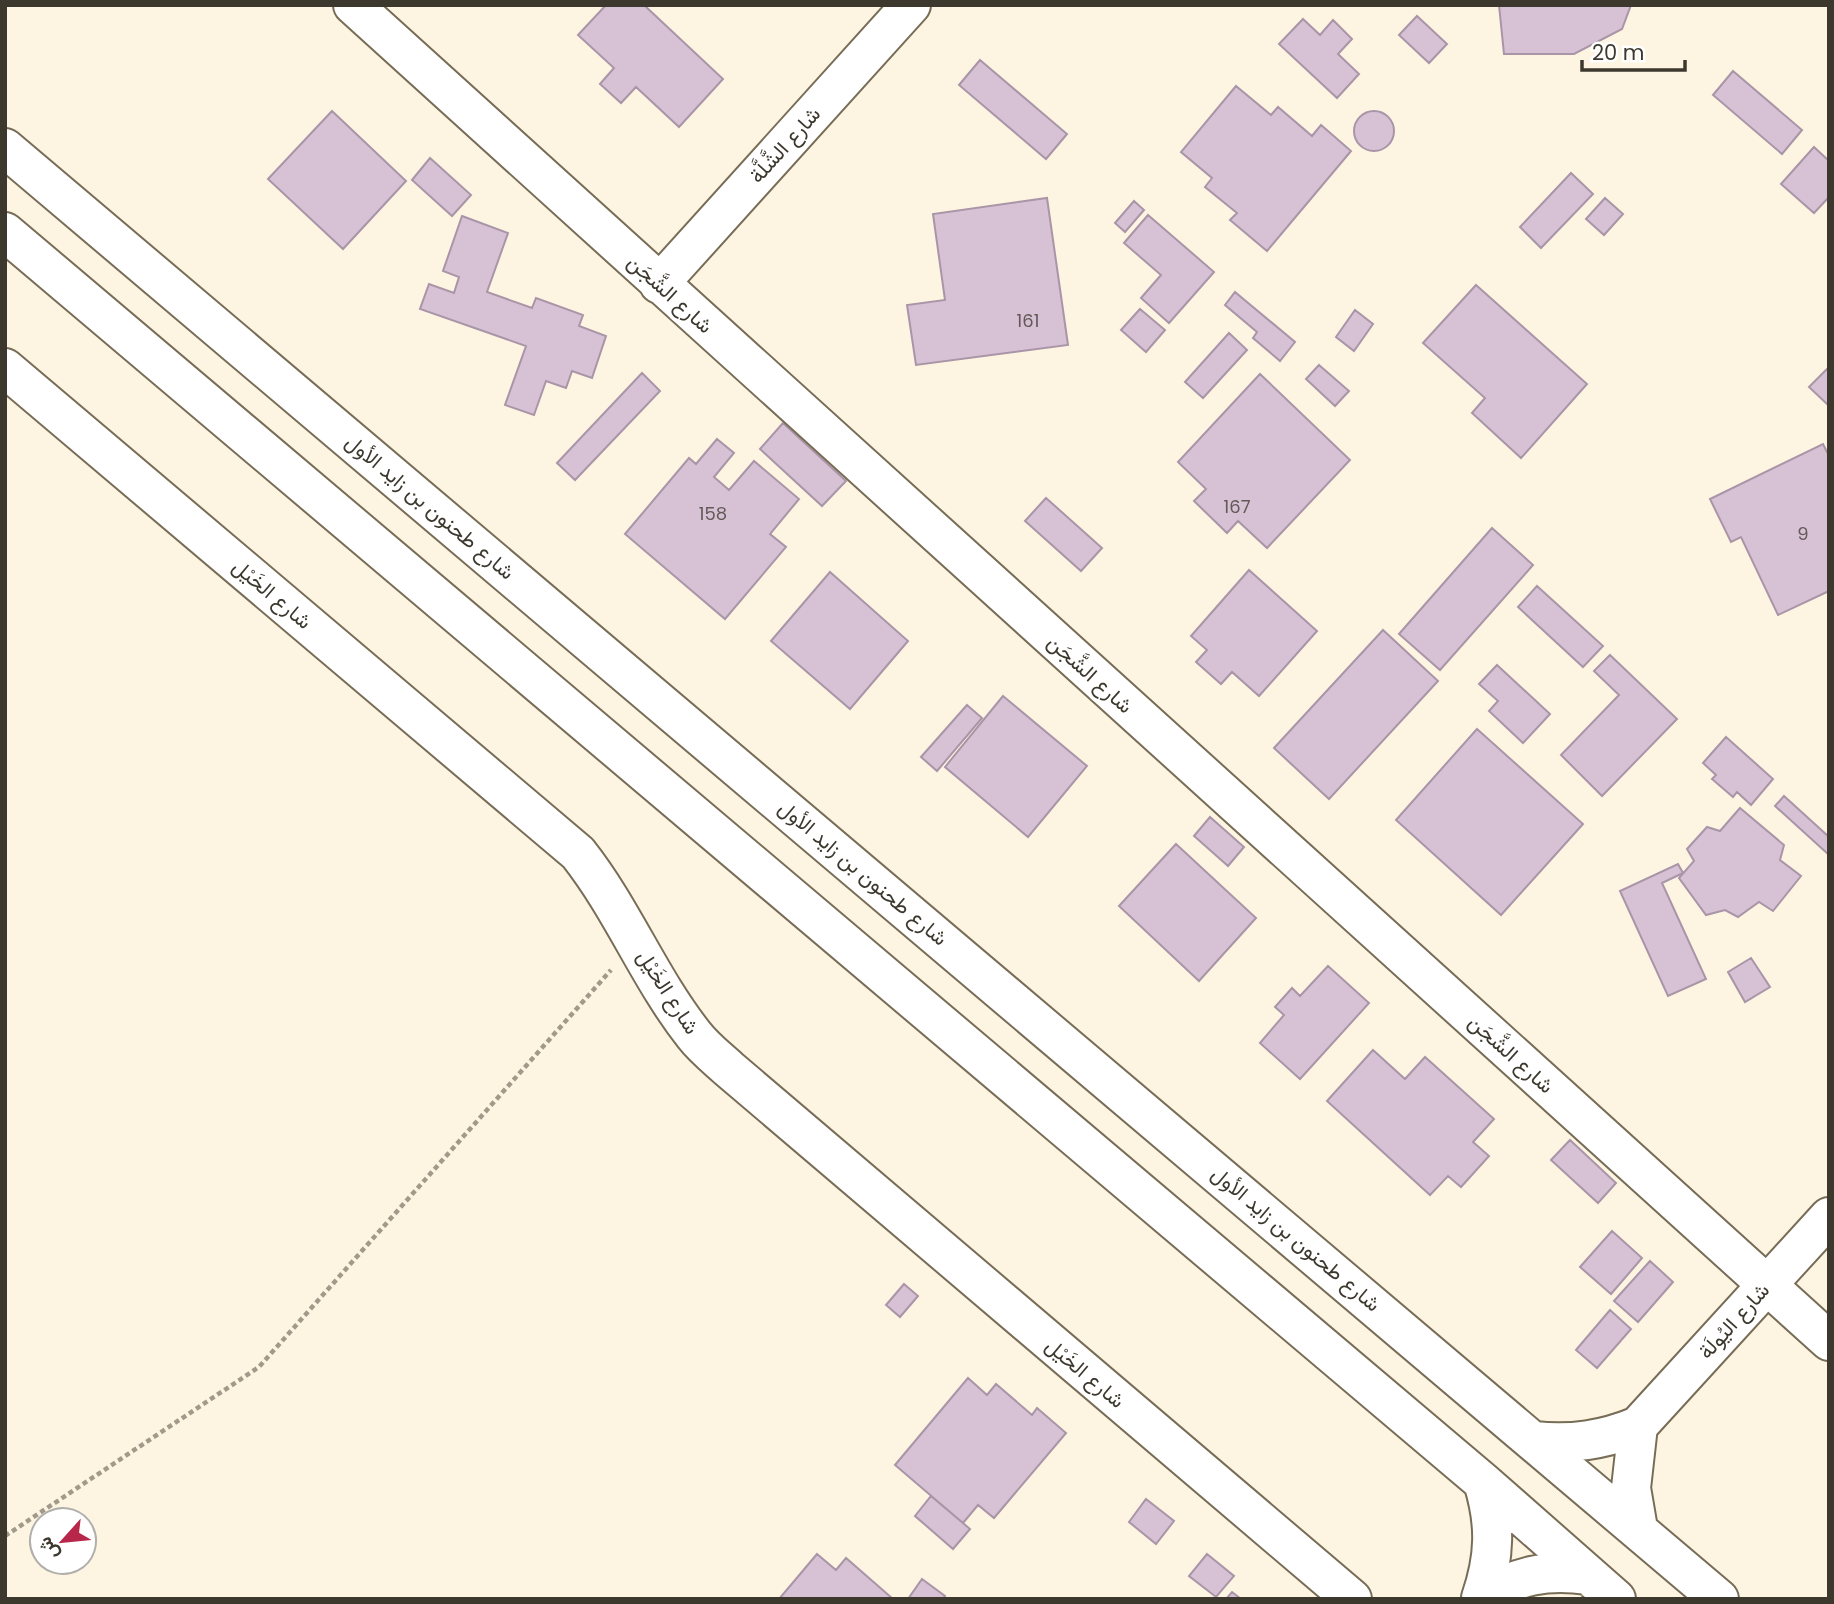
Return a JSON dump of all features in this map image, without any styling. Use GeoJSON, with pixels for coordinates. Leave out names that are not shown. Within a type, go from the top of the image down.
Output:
{"type":"FeatureCollection","features":[{"type":"Feature","properties":{"kind":"street","name":"شارع الشَّجَن"},"geometry":{"type":"LineString","coordinates":[[353,5],[1829,1341]]}},
{"type":"Feature","properties":{"kind":"street","name":"شارع الشَّلَّة"},"geometry":{"type":"LineString","coordinates":[[659,284],[911,5]]}},
{"type":"Feature","properties":{"kind":"street","name":"شارع طحنون بن زايد الأول"},"geometry":{"type":"LineString","coordinates":[[5,149],[1719,1599]]}},
{"type":"Feature","properties":{"kind":"street"},"geometry":{"type":"LineString","coordinates":[[5,232],[1483,1482],[1602,1587]]}},
{"type":"Feature","properties":{"kind":"street","name":"شارع الخَيْل"},"geometry":{"type":"LineString","coordinates":[[5,368],[578,853],[604,886],[676,1011],[696,1037],[729,1069],[1352,1599]]}},
{"type":"Feature","properties":{"kind":"street","name":"شارع اليُولَة"},"geometry":{"type":"LineString","coordinates":[[1534,1441],[1577,1443],[1608,1437],[1638,1426],[1829,1217]]}},
{"type":"Feature","properties":{"kind":"street"},"geometry":{"type":"LineString","coordinates":[[1638,1426],[1631,1488],[1638,1530]]}},
{"type":"Feature","properties":{"kind":"street"},"geometry":{"type":"LineString","coordinates":[[1481,1598],[1491,1570],[1494,1540],[1492,1511],[1483,1482]]}},
{"type":"Feature","properties":{"kind":"street"},"geometry":{"type":"LineString","coordinates":[[1481,1598],[1506,1583],[1532,1573],[1560,1571],[1602,1587]]}},
{"type":"Feature","properties":{"kind":"path"},"geometry":{"type":"LineString","coordinates":[[5,1536],[259,1367],[635,942]]}},
{"type":"Feature","properties":{"kind":"building"},"geometry":{"type":"Polygon","coordinates":[[[606,5],[644,5],[723,79],[679,127],[636,87],[621,103],[600,84],[614,68],[578,35],[606,5]]]}},
{"type":"Feature","properties":{"kind":"building"},"geometry":{"type":"Polygon","coordinates":[[[1499,5],[1631,5],[1622,29],[1574,54],[1504,54],[1499,5]]]}},
{"type":"Feature","properties":{"kind":"building"},"geometry":{"type":"Polygon","coordinates":[[[1417,16],[1447,44],[1429,63],[1399,35],[1417,16]]]}},
{"type":"Feature","properties":{"kind":"building"},"geometry":{"type":"Polygon","coordinates":[[[1303,19],[1320,35],[1333,20],[1352,39],[1338,54],[1359,74],[1337,98],[1279,44],[1303,19]]]}},
{"type":"Feature","properties":{"kind":"building"},"geometry":{"type":"Polygon","coordinates":[[[980,60],[1067,134],[1046,159],[959,85],[980,60]]]}},
{"type":"Feature","properties":{"kind":"building"},"geometry":{"type":"Polygon","coordinates":[[[1733,71],[1802,130],[1782,154],[1713,95],[1733,71]]]}},
{"type":"Feature","properties":{"kind":"building"},"geometry":{"type":"Polygon","coordinates":[[[1236,86],[1271,115],[1278,107],[1312,136],[1321,125],[1351,151],[1267,251],[1230,220],[1237,213],[1205,187],[1212,178],[1181,152],[1236,86]]]}},
{"type":"Feature","properties":{"kind":"building"},"geometry":{"type":"Polygon","coordinates":[[[332,111],[406,181],[343,249],[268,179],[332,111]]]}},
{"type":"Feature","properties":{"kind":"building"},"geometry":{"type":"Polygon","coordinates":[[[1374,111],[1388,117],[1394,131],[1388,145],[1374,151],[1360,145],[1354,131],[1360,117],[1374,111]]]}},
{"type":"Feature","properties":{"kind":"building"},"geometry":{"type":"Polygon","coordinates":[[[1814,147],[1829,161],[1829,197],[1814,213],[1781,184],[1814,147]]]}},
{"type":"Feature","properties":{"kind":"building"},"geometry":{"type":"Polygon","coordinates":[[[430,158],[471,195],[452,216],[412,180],[430,158]]]}},
{"type":"Feature","properties":{"kind":"building"},"geometry":{"type":"Polygon","coordinates":[[[1571,173],[1593,194],[1541,248],[1520,227],[1571,173]]]}},
{"type":"Feature","properties":{"kind":"building"},"geometry":{"type":"Polygon","coordinates":[[[1047,198],[1068,345],[916,365],[907,305],[945,300],[933,214],[1047,198]]]}},
{"type":"Feature","properties":{"kind":"building"},"geometry":{"type":"Polygon","coordinates":[[[1605,198],[1623,214],[1604,235],[1586,219],[1605,198]]]}},
{"type":"Feature","properties":{"kind":"building"},"geometry":{"type":"Polygon","coordinates":[[[1134,201],[1144,210],[1125,232],[1115,223],[1134,201]]]}},
{"type":"Feature","properties":{"kind":"building"},"geometry":{"type":"Polygon","coordinates":[[[1148,215],[1214,272],[1169,323],[1141,298],[1161,275],[1124,243],[1148,215]]]}},
{"type":"Feature","properties":{"kind":"building"},"geometry":{"type":"Polygon","coordinates":[[[462,216],[508,233],[487,292],[532,308],[536,298],[583,315],[579,326],[606,336],[592,378],[572,371],[566,388],[546,381],[534,415],[505,405],[526,346],[420,309],[429,284],[454,293],[459,277],[443,271],[462,216]]]}},
{"type":"Feature","properties":{"kind":"building"},"geometry":{"type":"Polygon","coordinates":[[[1476,285],[1587,384],[1521,458],[1472,413],[1485,398],[1423,343],[1476,285]]]}},
{"type":"Feature","properties":{"kind":"building"},"geometry":{"type":"Polygon","coordinates":[[[1235,292],[1295,342],[1280,361],[1253,338],[1257,332],[1225,305],[1235,292]]]}},
{"type":"Feature","properties":{"kind":"building"},"geometry":{"type":"Polygon","coordinates":[[[1140,309],[1165,330],[1146,352],[1121,330],[1140,309]]]}},
{"type":"Feature","properties":{"kind":"building"},"geometry":{"type":"Polygon","coordinates":[[[1355,310],[1373,324],[1354,351],[1336,337],[1355,310]]]}},
{"type":"Feature","properties":{"kind":"building"},"geometry":{"type":"Polygon","coordinates":[[[1229,333],[1247,350],[1203,398],[1185,382],[1229,333]]]}},
{"type":"Feature","properties":{"kind":"building"},"geometry":{"type":"Polygon","coordinates":[[[1319,365],[1349,391],[1335,406],[1306,379],[1319,365]]]}},
{"type":"Feature","properties":{"kind":"building"},"geometry":{"type":"Polygon","coordinates":[[[1829,367],[1829,406],[1809,387],[1829,367]]]}},
{"type":"Feature","properties":{"kind":"building"},"geometry":{"type":"Polygon","coordinates":[[[642,373],[660,391],[575,480],[557,463],[642,373]]]}},
{"type":"Feature","properties":{"kind":"building"},"geometry":{"type":"Polygon","coordinates":[[[1260,374],[1350,460],[1267,548],[1238,521],[1227,533],[1194,501],[1206,489],[1178,462],[1260,374]]]}},
{"type":"Feature","properties":{"kind":"building"},"geometry":{"type":"Polygon","coordinates":[[[783,423],[846,481],[822,506],[760,449],[783,423]]]}},
{"type":"Feature","properties":{"kind":"building"},"geometry":{"type":"Polygon","coordinates":[[[717,439],[734,453],[714,477],[729,490],[754,461],[799,499],[770,534],[786,547],[725,619],[625,534],[689,458],[696,464],[717,439]]]}},
{"type":"Feature","properties":{"kind":"building"},"geometry":{"type":"Polygon","coordinates":[[[1823,444],[1829,456],[1829,591],[1778,615],[1741,537],[1731,542],[1710,499],[1823,444]]]}},
{"type":"Feature","properties":{"kind":"building"},"geometry":{"type":"Polygon","coordinates":[[[1046,498],[1102,548],[1081,571],[1025,521],[1046,498]]]}},
{"type":"Feature","properties":{"kind":"building"},"geometry":{"type":"Polygon","coordinates":[[[1492,528],[1533,565],[1440,670],[1399,634],[1492,528]]]}},
{"type":"Feature","properties":{"kind":"building"},"geometry":{"type":"Polygon","coordinates":[[[1249,570],[1317,631],[1259,696],[1232,672],[1221,684],[1196,662],[1207,650],[1191,636],[1249,570]]]}},
{"type":"Feature","properties":{"kind":"building"},"geometry":{"type":"Polygon","coordinates":[[[830,572],[908,641],[850,709],[771,641],[830,572]]]}},
{"type":"Feature","properties":{"kind":"building"},"geometry":{"type":"Polygon","coordinates":[[[1537,586],[1603,646],[1583,667],[1518,607],[1537,586]]]}},
{"type":"Feature","properties":{"kind":"building"},"geometry":{"type":"Polygon","coordinates":[[[1383,630],[1438,681],[1329,799],[1274,748],[1383,630]]]}},
{"type":"Feature","properties":{"kind":"building"},"geometry":{"type":"Polygon","coordinates":[[[1610,655],[1677,719],[1602,796],[1561,755],[1619,695],[1594,671],[1610,655]]]}},
{"type":"Feature","properties":{"kind":"building"},"geometry":{"type":"Polygon","coordinates":[[[1497,665],[1550,714],[1523,743],[1489,711],[1498,701],[1479,684],[1497,665]]]}},
{"type":"Feature","properties":{"kind":"building"},"geometry":{"type":"Polygon","coordinates":[[[1003,696],[1087,766],[1028,837],[945,767],[1003,696]]]}},
{"type":"Feature","properties":{"kind":"building"},"geometry":{"type":"Polygon","coordinates":[[[967,705],[982,718],[937,771],[921,757],[967,705]]]}},
{"type":"Feature","properties":{"kind":"building"},"geometry":{"type":"Polygon","coordinates":[[[1477,729],[1583,824],[1501,915],[1396,820],[1477,729]]]}},
{"type":"Feature","properties":{"kind":"building"},"geometry":{"type":"Polygon","coordinates":[[[1726,737],[1773,779],[1751,805],[1737,792],[1733,797],[1712,779],[1716,775],[1703,763],[1726,737]]]}},
{"type":"Feature","properties":{"kind":"building"},"geometry":{"type":"Polygon","coordinates":[[[1784,796],[1829,837],[1829,855],[1775,806],[1784,796]]]}},
{"type":"Feature","properties":{"kind":"building"},"geometry":{"type":"Polygon","coordinates":[[[1740,808],[1784,845],[1780,860],[1801,876],[1773,911],[1759,902],[1738,917],[1725,910],[1706,915],[1679,878],[1694,861],[1687,849],[1707,827],[1720,831],[1740,808]]]}},
{"type":"Feature","properties":{"kind":"building"},"geometry":{"type":"Polygon","coordinates":[[[1210,817],[1244,847],[1228,866],[1194,836],[1210,817]]]}},
{"type":"Feature","properties":{"kind":"building"},"geometry":{"type":"Polygon","coordinates":[[[1176,844],[1256,918],[1199,981],[1119,906],[1176,844]]]}},
{"type":"Feature","properties":{"kind":"building"},"geometry":{"type":"Polygon","coordinates":[[[1678,864],[1683,873],[1662,883],[1706,979],[1668,996],[1620,891],[1678,864]]]}},
{"type":"Feature","properties":{"kind":"building"},"geometry":{"type":"Polygon","coordinates":[[[1751,958],[1770,987],[1745,1002],[1728,972],[1751,958]]]}},
{"type":"Feature","properties":{"kind":"building"},"geometry":{"type":"Polygon","coordinates":[[[1328,966],[1369,1003],[1300,1079],[1260,1043],[1284,1015],[1275,1007],[1292,988],[1300,996],[1328,966]]]}},
{"type":"Feature","properties":{"kind":"building"},"geometry":{"type":"Polygon","coordinates":[[[1373,1050],[1405,1079],[1425,1057],[1494,1119],[1473,1142],[1489,1156],[1461,1187],[1448,1176],[1430,1195],[1327,1101],[1373,1050]]]}},
{"type":"Feature","properties":{"kind":"building"},"geometry":{"type":"Polygon","coordinates":[[[1570,1140],[1616,1183],[1598,1203],[1551,1160],[1570,1140]]]}},
{"type":"Feature","properties":{"kind":"building"},"geometry":{"type":"Polygon","coordinates":[[[1612,1231],[1642,1258],[1611,1294],[1580,1267],[1612,1231]]]}},
{"type":"Feature","properties":{"kind":"building"},"geometry":{"type":"Polygon","coordinates":[[[1650,1261],[1673,1282],[1638,1322],[1614,1301],[1650,1261]]]}},
{"type":"Feature","properties":{"kind":"building"},"geometry":{"type":"Polygon","coordinates":[[[904,1284],[918,1296],[900,1317],[886,1305],[904,1284]]]}},
{"type":"Feature","properties":{"kind":"building"},"geometry":{"type":"Polygon","coordinates":[[[1610,1310],[1631,1329],[1597,1368],[1576,1350],[1610,1310]]]}},
{"type":"Feature","properties":{"kind":"building"},"geometry":{"type":"Polygon","coordinates":[[[968,1378],[987,1395],[996,1384],[1032,1415],[1037,1408],[1066,1433],[994,1518],[978,1505],[963,1523],[895,1465],[968,1378]]]}},
{"type":"Feature","properties":{"kind":"building"},"geometry":{"type":"Polygon","coordinates":[[[931,1496],[970,1529],[953,1549],[915,1516],[931,1496]]]}},
{"type":"Feature","properties":{"kind":"building"},"geometry":{"type":"Polygon","coordinates":[[[1146,1499],[1174,1521],[1156,1544],[1129,1522],[1146,1499]]]}},
{"type":"Feature","properties":{"kind":"building"},"geometry":{"type":"Polygon","coordinates":[[[817,1554],[836,1570],[846,1558],[893,1599],[779,1599],[817,1554]]]}},
{"type":"Feature","properties":{"kind":"building"},"geometry":{"type":"Polygon","coordinates":[[[1207,1554],[1234,1576],[1216,1597],[1189,1576],[1207,1554]]]}},
{"type":"Feature","properties":{"kind":"building"},"geometry":{"type":"Polygon","coordinates":[[[922,1579],[945,1596],[943,1599],[908,1599],[922,1579]]]}},
{"type":"Feature","properties":{"kind":"building"},"geometry":{"type":"Polygon","coordinates":[[[1232,1592],[1241,1599],[1226,1599],[1232,1592]]]}}]}
